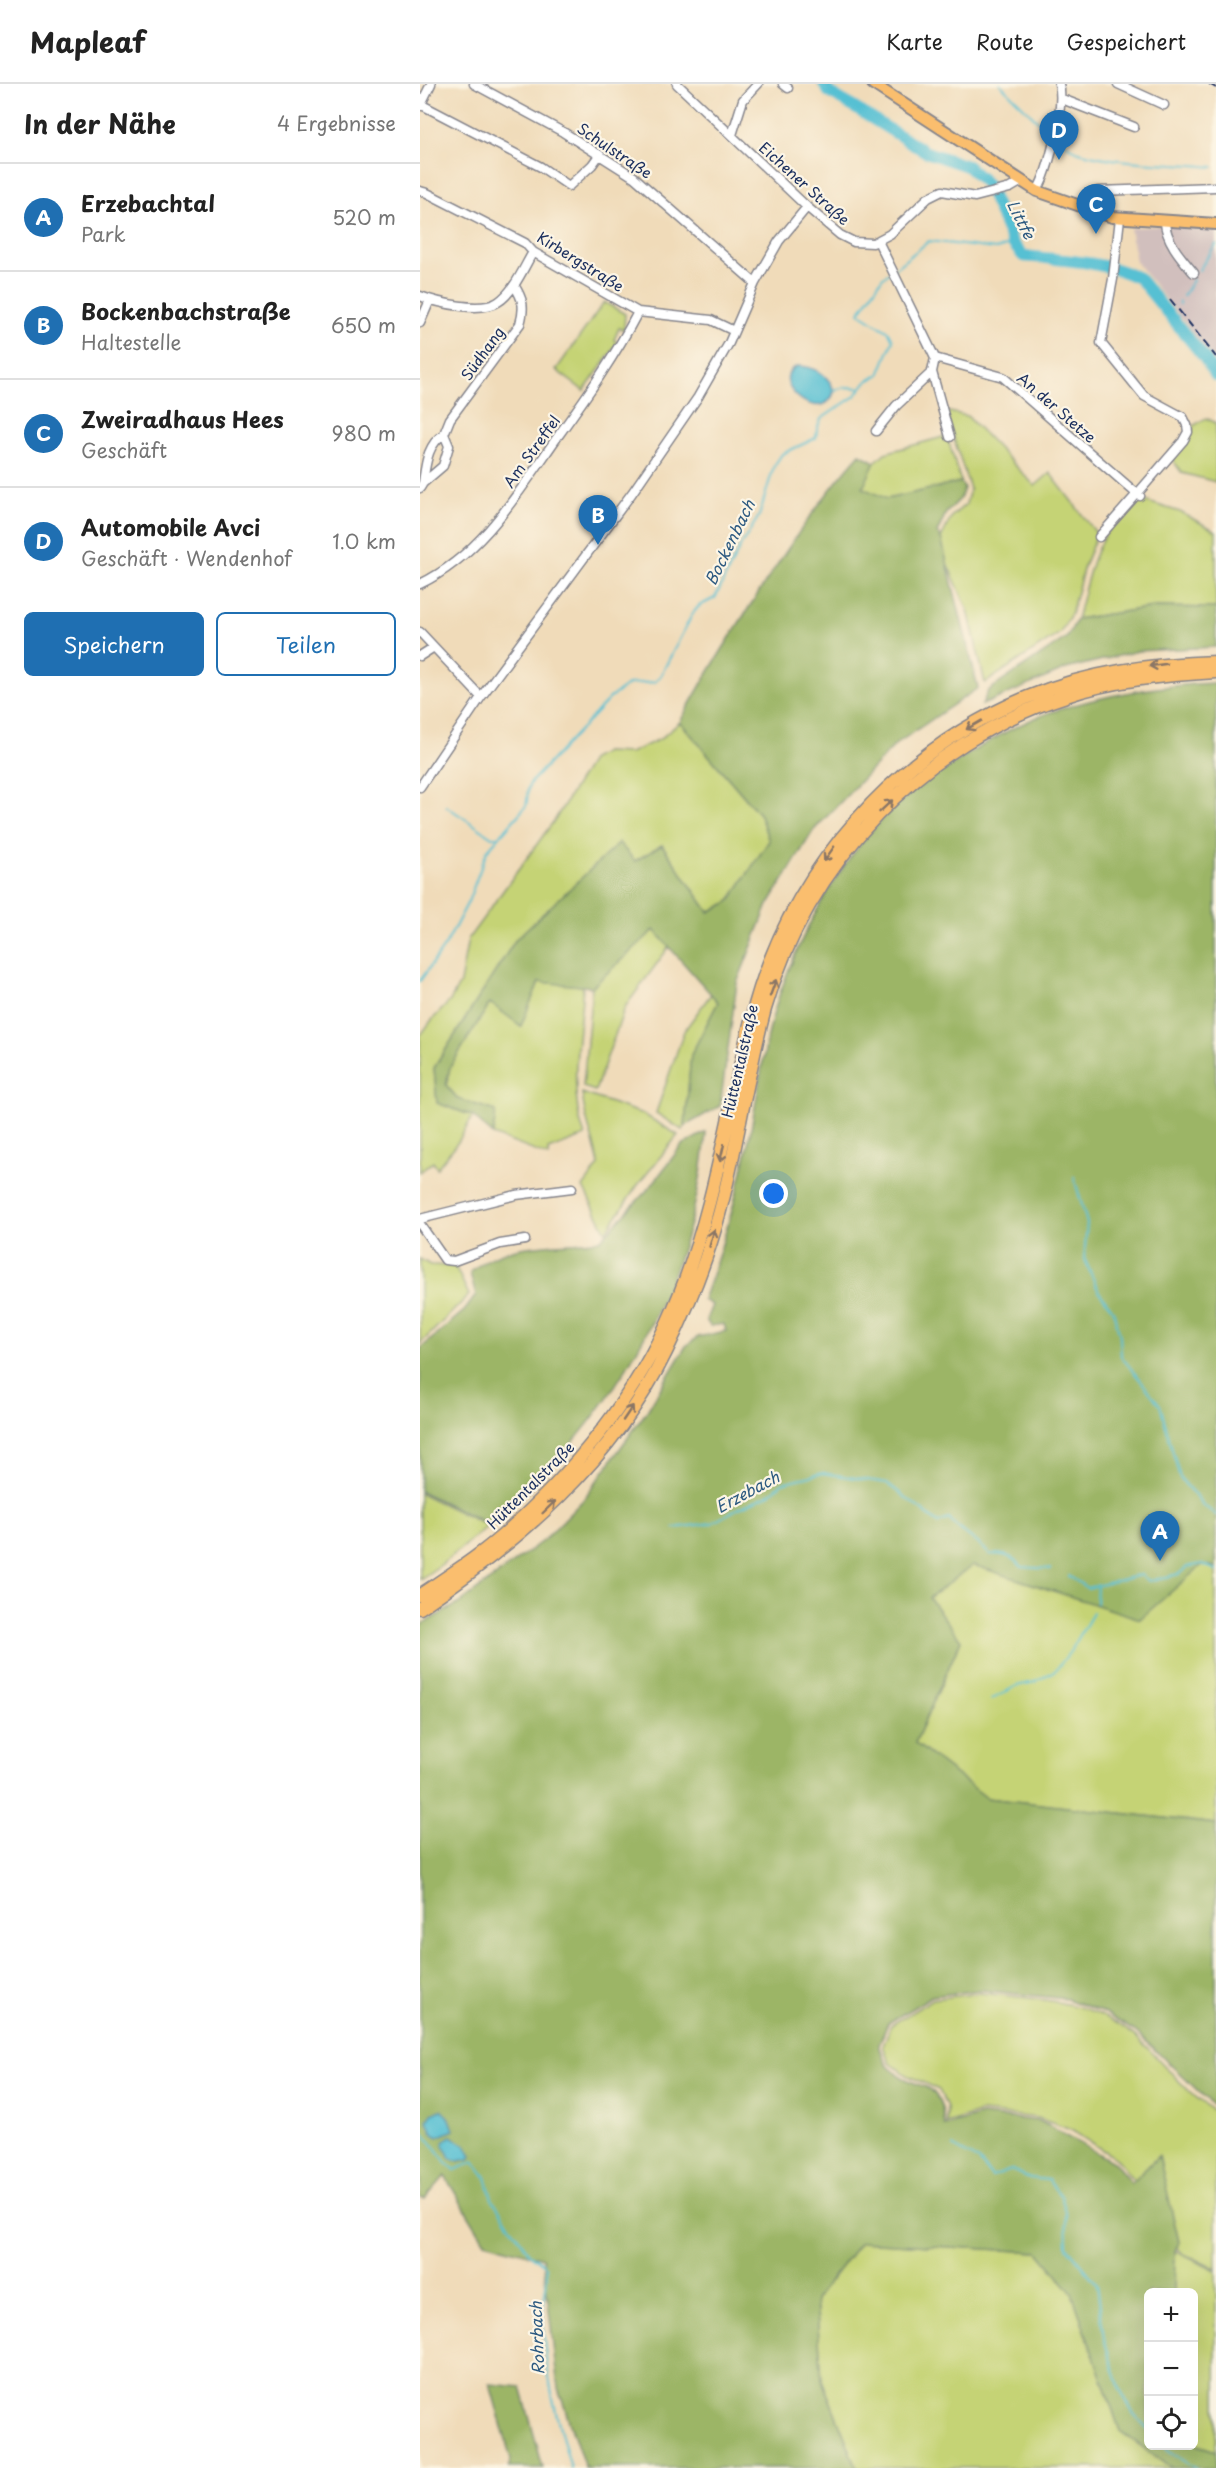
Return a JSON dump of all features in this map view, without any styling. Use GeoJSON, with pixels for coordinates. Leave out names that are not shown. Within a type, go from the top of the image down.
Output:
{"type":"FeatureCollection","features":[{"type":"Feature","properties":{"kind":"highway","name":"Hüttentalstraße"},"geometry":{"type":"LineString","coordinates":[[420,1595],[510,1530],[557,1484],[603,1431],[653,1352],[680,1295],[699,1238],[715,1182],[756,1004],[770,962],[786,923],[811,880],[839,841],[872,803],[909,770],[950,738],[1002,709],[1064,684],[1116,671],[1167,664],[1216,662]]}},
{"type":"Feature","properties":{"kind":"highway","name":"Hüttentalstraße"},"geometry":{"type":"LineString","coordinates":[[420,1608],[517,1537],[565,1491],[612,1437],[664,1356],[690,1300],[711,1241],[766,1008],[777,977],[802,920],[821,886],[848,847],[880,811],[916,778],[956,749],[998,724],[1066,695],[1116,683],[1167,675],[1216,672]]}},
{"type":"Feature","properties":{"kind":"main road"},"geometry":{"type":"LineString","coordinates":[[873,84],[1037,190],[1120,218],[1216,224]]}},
{"type":"Feature","properties":{"kind":"street"},"geometry":{"type":"LineString","coordinates":[[431,84],[421,105],[541,167],[569,186],[592,165],[600,154]]}},
{"type":"Feature","properties":{"kind":"street","name":"Schulstraße"},"geometry":{"type":"LineString","coordinates":[[474,84],[600,154],[634,177],[755,283]]}},
{"type":"Feature","properties":{"kind":"street","name":"Eichener Straße"},"geometry":{"type":"LineString","coordinates":[[677,84],[807,207],[840,235],[854,242],[868,244],[878,241]]}},
{"type":"Feature","properties":{"kind":"street"},"geometry":{"type":"LineString","coordinates":[[732,135],[743,100],[758,84]]}},
{"type":"Feature","properties":{"kind":"street"},"geometry":{"type":"LineString","coordinates":[[1037,190],[1046,174],[1062,99],[1059,84]]}},
{"type":"Feature","properties":{"kind":"street"},"geometry":{"type":"LineString","coordinates":[[1118,84],[1164,105]]}},
{"type":"Feature","properties":{"kind":"street"},"geometry":{"type":"LineString","coordinates":[[1062,99],[1134,127]]}},
{"type":"Feature","properties":{"kind":"street"},"geometry":{"type":"LineString","coordinates":[[950,437],[932,372],[935,358],[878,241],[890,234],[928,198],[942,191],[982,196],[1010,188],[1022,181]]}},
{"type":"Feature","properties":{"kind":"street"},"geometry":{"type":"LineString","coordinates":[[1083,207],[1090,194],[1098,191],[1216,187]]}},
{"type":"Feature","properties":{"kind":"street","name":"Kirbergstraße"},"geometry":{"type":"LineString","coordinates":[[420,191],[525,243],[533,252],[638,312],[711,320],[734,331]]}},
{"type":"Feature","properties":{"kind":"street"},"geometry":{"type":"LineString","coordinates":[[420,787],[481,697],[632,494],[698,397],[734,331],[755,283],[779,241],[807,207]]}},
{"type":"Feature","properties":{"kind":"street"},"geometry":{"type":"LineString","coordinates":[[1099,537],[1138,495],[1188,432],[1183,417],[1144,396],[1101,343],[1100,338],[1113,279],[1120,218]]}},
{"type":"Feature","properties":{"kind":"street"},"geometry":{"type":"LineString","coordinates":[[1165,221],[1165,231],[1183,261],[1194,273]]}},
{"type":"Feature","properties":{"kind":"street"},"geometry":{"type":"LineString","coordinates":[[420,297],[467,308],[498,303],[514,285],[533,252]]}},
{"type":"Feature","properties":{"kind":"street","name":"Südhang"},"geometry":{"type":"LineString","coordinates":[[422,486],[426,462],[433,441],[444,434],[450,419],[520,324],[524,309],[523,299],[514,285]]}},
{"type":"Feature","properties":{"kind":"street"},"geometry":{"type":"LineString","coordinates":[[420,323],[430,300]]}},
{"type":"Feature","properties":{"kind":"street","name":"Am Streffel"},"geometry":{"type":"LineString","coordinates":[[420,584],[456,562],[494,524],[616,355],[638,312]]}},
{"type":"Feature","properties":{"kind":"street","name":"An der Stetze"},"geometry":{"type":"LineString","coordinates":[[935,358],[1003,377],[1138,495]]}},
{"type":"Feature","properties":{"kind":"street"},"geometry":{"type":"LineString","coordinates":[[876,431],[896,406],[932,372]]}},
{"type":"Feature","properties":{"kind":"street","name":"Südhang"},"geometry":{"type":"LineString","coordinates":[[422,486],[443,466],[450,446],[444,434]]}},
{"type":"Feature","properties":{"kind":"street"},"geometry":{"type":"LineString","coordinates":[[420,632],[481,697]]}},
{"type":"Feature","properties":{"kind":"street"},"geometry":{"type":"LineString","coordinates":[[420,656],[434,646]]}},
{"type":"Feature","properties":{"kind":"street"},"geometry":{"type":"LineString","coordinates":[[420,1219],[516,1195],[572,1188]]}},
{"type":"Feature","properties":{"kind":"street"},"geometry":{"type":"LineString","coordinates":[[420,1224],[445,1260],[454,1261],[500,1244],[525,1240]]}},
{"type":"Feature","properties":{"kind":"shaded area"},"geometry":{"type":"Polygon","coordinates":[[[1171,225],[1216,228],[1216,362],[1136,262],[1130,228],[1171,225]]]}},
{"type":"Feature","properties":{"kind":"green space"},"geometry":{"type":"Polygon","coordinates":[[[604,302],[625,314],[624,330],[619,328],[614,340],[618,343],[584,391],[556,370],[604,302]]]}},
{"type":"Feature","properties":{"kind":"green space"},"geometry":{"type":"Polygon","coordinates":[[[945,411],[967,416],[1035,486],[1050,473],[1097,534],[1084,566],[1071,614],[1060,633],[985,683],[968,610],[947,563],[941,538],[952,516],[966,504],[970,489],[945,411]]]}},
{"type":"Feature","properties":{"kind":"green space"},"geometry":{"type":"Polygon","coordinates":[[[1206,418],[1216,423],[1216,482],[1182,473],[1172,459],[1188,439],[1193,426],[1206,418]]]}},
{"type":"Feature","properties":{"kind":"green space"},"geometry":{"type":"Polygon","coordinates":[[[947,436],[961,482],[887,499],[862,488],[875,462],[885,453],[947,436]]]}},
{"type":"Feature","properties":{"kind":"green space"},"geometry":{"type":"Polygon","coordinates":[[[860,454],[875,462],[863,488],[887,499],[961,482],[964,488],[960,499],[946,513],[937,533],[941,538],[978,688],[896,744],[813,831],[768,905],[737,983],[720,1106],[685,1126],[691,1055],[718,1002],[654,930],[592,987],[539,982],[521,1026],[490,1003],[450,1067],[446,1085],[458,1099],[496,1111],[493,1135],[473,1116],[437,1103],[434,1068],[516,939],[619,843],[635,861],[662,845],[709,912],[729,902],[769,841],[760,815],[680,722],[718,656],[783,557],[820,504],[860,454]]]}},
{"type":"Feature","properties":{"kind":"green space"},"geometry":{"type":"Polygon","coordinates":[[[1138,499],[1180,512],[1216,531],[1216,608],[1154,607],[1077,619],[1090,571],[1104,536],[1138,499]]]}},
{"type":"Feature","properties":{"kind":"green space"},"geometry":{"type":"Polygon","coordinates":[[[1154,607],[1216,608],[1216,647],[1138,651],[1066,669],[982,705],[988,691],[1067,637],[1077,619],[1154,607]]]}},
{"type":"Feature","properties":{"kind":"green space"},"geometry":{"type":"Polygon","coordinates":[[[1216,683],[1216,1567],[1202,1565],[1140,1619],[973,1565],[929,1598],[961,1640],[915,1743],[987,1798],[1216,1824],[1216,2108],[1136,2032],[1105,2013],[1067,1999],[981,1990],[932,1996],[888,2023],[879,2045],[889,2067],[909,2081],[933,2092],[942,2110],[945,2126],[982,2115],[1040,2121],[1115,2163],[1131,2183],[1159,2156],[1179,2242],[1175,2251],[1174,2288],[1144,2288],[1144,2448],[1120,2431],[1072,2293],[1038,2252],[860,2242],[816,2299],[822,2380],[857,2468],[585,2468],[558,2388],[543,2258],[485,2242],[445,2176],[425,2199],[420,2198],[420,1625],[458,1604],[545,1539],[583,1500],[647,1411],[686,1346],[698,1337],[726,1331],[724,1324],[710,1326],[706,1320],[712,1305],[703,1300],[723,1242],[739,1184],[774,1011],[789,969],[822,900],[866,837],[891,810],[924,783],[975,750],[1025,723],[1071,706],[1112,696],[1174,686],[1216,683]]]}},
{"type":"Feature","properties":{"kind":"green space"},"geometry":{"type":"Polygon","coordinates":[[[680,722],[760,815],[769,841],[729,902],[709,912],[662,845],[635,861],[619,843],[516,939],[434,1068],[437,1103],[473,1116],[458,1142],[437,1168],[433,1162],[420,1172],[420,1036],[450,1001],[460,983],[468,939],[556,818],[592,759],[605,752],[630,753],[660,739],[680,722]]]}},
{"type":"Feature","properties":{"kind":"green space"},"geometry":{"type":"Polygon","coordinates":[[[654,930],[669,947],[625,1007],[595,1091],[583,1087],[592,987],[654,930]]]}},
{"type":"Feature","properties":{"kind":"green space"},"geometry":{"type":"Polygon","coordinates":[[[539,981],[583,986],[576,1082],[580,1119],[585,1136],[548,1150],[548,1156],[493,1135],[496,1111],[458,1099],[446,1085],[450,1067],[490,1003],[539,981]]]}},
{"type":"Feature","properties":{"kind":"green space"},"geometry":{"type":"Polygon","coordinates":[[[711,994],[718,1002],[691,1055],[685,1126],[682,1130],[656,1113],[684,1031],[711,994]]]}},
{"type":"Feature","properties":{"kind":"green space"},"geometry":{"type":"Polygon","coordinates":[[[582,1093],[643,1114],[678,1135],[637,1186],[606,1232],[583,1187],[599,1165],[582,1093]]]}},
{"type":"Feature","properties":{"kind":"green space"},"geometry":{"type":"Polygon","coordinates":[[[706,1132],[698,1189],[684,1244],[663,1298],[637,1350],[607,1398],[571,1444],[532,1487],[490,1525],[420,1491],[420,1349],[465,1310],[476,1295],[470,1273],[483,1262],[514,1249],[600,1240],[651,1186],[682,1145],[706,1132]]]}},
{"type":"Feature","properties":{"kind":"green space"},"geometry":{"type":"Polygon","coordinates":[[[420,1259],[430,1265],[455,1266],[469,1295],[420,1344],[420,1259]]]}},
{"type":"Feature","properties":{"kind":"green space"},"geometry":{"type":"Polygon","coordinates":[[[420,1493],[488,1526],[420,1579],[420,1493]]]}},
{"type":"Feature","properties":{"kind":"green space"},"geometry":{"type":"Polygon","coordinates":[[[919,1539],[1216,1557],[1216,1824],[986,1798],[915,1743],[961,1640],[929,1598],[919,1539]]]}},
{"type":"Feature","properties":{"kind":"green space"},"geometry":{"type":"Polygon","coordinates":[[[981,1993],[1063,2003],[1101,2015],[1119,2024],[1136,2037],[1186,2088],[1216,2112],[1216,2269],[1182,2253],[1177,2247],[1179,2242],[1158,2156],[1134,2181],[1117,2159],[1071,2130],[1038,2118],[982,2112],[947,2123],[947,2107],[939,2090],[907,2075],[890,2063],[883,2046],[891,2025],[933,1999],[981,1993]]]}},
{"type":"Feature","properties":{"kind":"green space"},"geometry":{"type":"Polygon","coordinates":[[[860,2242],[1038,2252],[1072,2293],[1120,2431],[1172,2468],[857,2468],[822,2380],[816,2299],[860,2242]]]}},
{"type":"Feature","properties":{"kind":"green space"},"geometry":{"type":"Polygon","coordinates":[[[1175,2251],[1216,2271],[1216,2451],[1198,2445],[1198,2288],[1174,2288],[1175,2251]]]}},
{"type":"Feature","properties":{"kind":"green space"},"geometry":{"type":"Polygon","coordinates":[[[490,2384],[521,2387],[543,2468],[508,2468],[511,2459],[490,2384]]]}},
{"type":"Feature","properties":{"kind":"green space"},"geometry":{"type":"Polygon","coordinates":[[[1198,2445],[1216,2451],[1216,2468],[1172,2468],[1147,2450],[1198,2450],[1198,2445]]]}},
{"type":"Feature","properties":{"kind":"water"},"geometry":{"type":"Polygon","coordinates":[[[798,366],[815,370],[829,381],[834,392],[828,402],[819,405],[808,403],[791,390],[788,381],[789,372],[798,366]]]}},
{"type":"Feature","properties":{"kind":"water"},"geometry":{"type":"Polygon","coordinates":[[[441,2110],[450,2119],[454,2130],[438,2137],[433,2134],[428,2121],[432,2114],[441,2110]]]}},
{"type":"Feature","properties":{"kind":"water"},"geometry":{"type":"Polygon","coordinates":[[[451,2136],[466,2146],[472,2155],[469,2159],[458,2161],[450,2158],[443,2143],[451,2136]]]}},
{"type":"Feature","properties":{"kind":"waterway","name":"Bockenbach"},"geometry":{"type":"LineString","coordinates":[[824,84],[829,92],[926,152],[967,166],[987,184],[1013,244],[1023,256],[1097,265],[1126,272],[1139,278],[1203,356],[1216,376]]}},
{"type":"Feature","properties":{"kind":"waterway"},"geometry":{"type":"LineString","coordinates":[[1000,84],[1047,130]]}},
{"type":"Feature","properties":{"kind":"waterway"},"geometry":{"type":"LineString","coordinates":[[1060,140],[1079,152],[1112,159],[1214,167]]}},
{"type":"Feature","properties":{"kind":"waterway","name":"Bockenbach"},"geometry":{"type":"LineString","coordinates":[[894,269],[929,241],[996,249],[1013,244]]}},
{"type":"Feature","properties":{"kind":"waterway"},"geometry":{"type":"LineString","coordinates":[[1199,270],[1216,244]]}},
{"type":"Feature","properties":{"kind":"waterway","name":"Bockenbach"},"geometry":{"type":"LineString","coordinates":[[420,981],[446,944],[468,902],[487,851],[526,806],[531,782],[611,697],[629,684],[655,682],[661,675],[693,613],[699,606],[715,598],[741,545],[759,516],[774,466],[782,454],[816,438],[821,419],[855,396],[867,381],[879,375],[893,340],[889,332],[859,313],[883,277],[890,273]]}},
{"type":"Feature","properties":{"kind":"waterway"},"geometry":{"type":"LineString","coordinates":[[1183,296],[1193,280]]}},
{"type":"Feature","properties":{"kind":"waterway","name":"Littfe"},"geometry":{"type":"LineString","coordinates":[[1178,316],[1178,325]]}},
{"type":"Feature","properties":{"kind":"waterway"},"geometry":{"type":"LineString","coordinates":[[834,390],[846,387],[860,388]]}},
{"type":"Feature","properties":{"kind":"waterway"},"geometry":{"type":"LineString","coordinates":[[446,806],[492,837],[497,837]]}},
{"type":"Feature","properties":{"kind":"waterway"},"geometry":{"type":"LineString","coordinates":[[1074,1177],[1087,1223],[1084,1258],[1099,1292],[1113,1310],[1120,1336],[1121,1356],[1160,1405],[1180,1478],[1203,1505],[1216,1515]]}},
{"type":"Feature","properties":{"kind":"waterway","name":"Erzebach"},"geometry":{"type":"LineString","coordinates":[[674,1528],[712,1523],[770,1494],[782,1483],[823,1473],[887,1483],[938,1523],[949,1519],[989,1554],[1007,1556],[1022,1567],[1051,1569]]}},
{"type":"Feature","properties":{"kind":"waterway","name":"Erzebach"},"geometry":{"type":"LineString","coordinates":[[1069,1576],[1087,1588],[1141,1575],[1149,1581],[1179,1574],[1187,1567],[1202,1564],[1216,1570]]}},
{"type":"Feature","properties":{"kind":"waterway"},"geometry":{"type":"LineString","coordinates":[[1096,1603],[1097,1585]]}},
{"type":"Feature","properties":{"kind":"waterway"},"geometry":{"type":"LineString","coordinates":[[991,1700],[1016,1686],[1035,1682],[1056,1670],[1072,1649],[1093,1613]]}},
{"type":"Feature","properties":{"kind":"waterway","name":"Rohrbach"},"geometry":{"type":"LineString","coordinates":[[420,2128],[445,2161],[455,2170],[474,2161],[486,2177],[492,2199],[529,2253],[546,2266],[547,2283],[543,2328],[547,2368],[571,2468]]}},
{"type":"Feature","properties":{"kind":"waterway"},"geometry":{"type":"LineString","coordinates":[[954,2147],[979,2161],[992,2177],[1011,2170],[1030,2178],[1048,2180],[1061,2196],[1066,2212],[1067,2247],[1097,2284],[1104,2339],[1120,2389],[1133,2413],[1144,2425]]}},
{"type":"Feature","properties":{"kind":"waterway"},"geometry":{"type":"LineString","coordinates":[[1167,2450],[1196,2468]]}},
{"type":"Feature","properties":{"kind":"railway"},"geometry":{"type":"LineString","coordinates":[[1209,84],[1216,88]]}},
{"type":"Feature","properties":{"kind":"railway"},"geometry":{"type":"LineString","coordinates":[[1170,299],[1216,357]]}},
{"type":"Feature","properties":{"kind":"place","name":"Automobile Avci"},"geometry":{"type":"Point","coordinates":[1059,160]}},
{"type":"Feature","properties":{"kind":"place","name":"Zweiradhaus Hees"},"geometry":{"type":"Point","coordinates":[1096,234]}},
{"type":"Feature","properties":{"kind":"place","name":"Bockenbachstraße"},"geometry":{"type":"Point","coordinates":[598,545]}},
{"type":"Feature","properties":{"kind":"place","name":"Erzebachtal"},"geometry":{"type":"Point","coordinates":[1160,1561]}}]}
